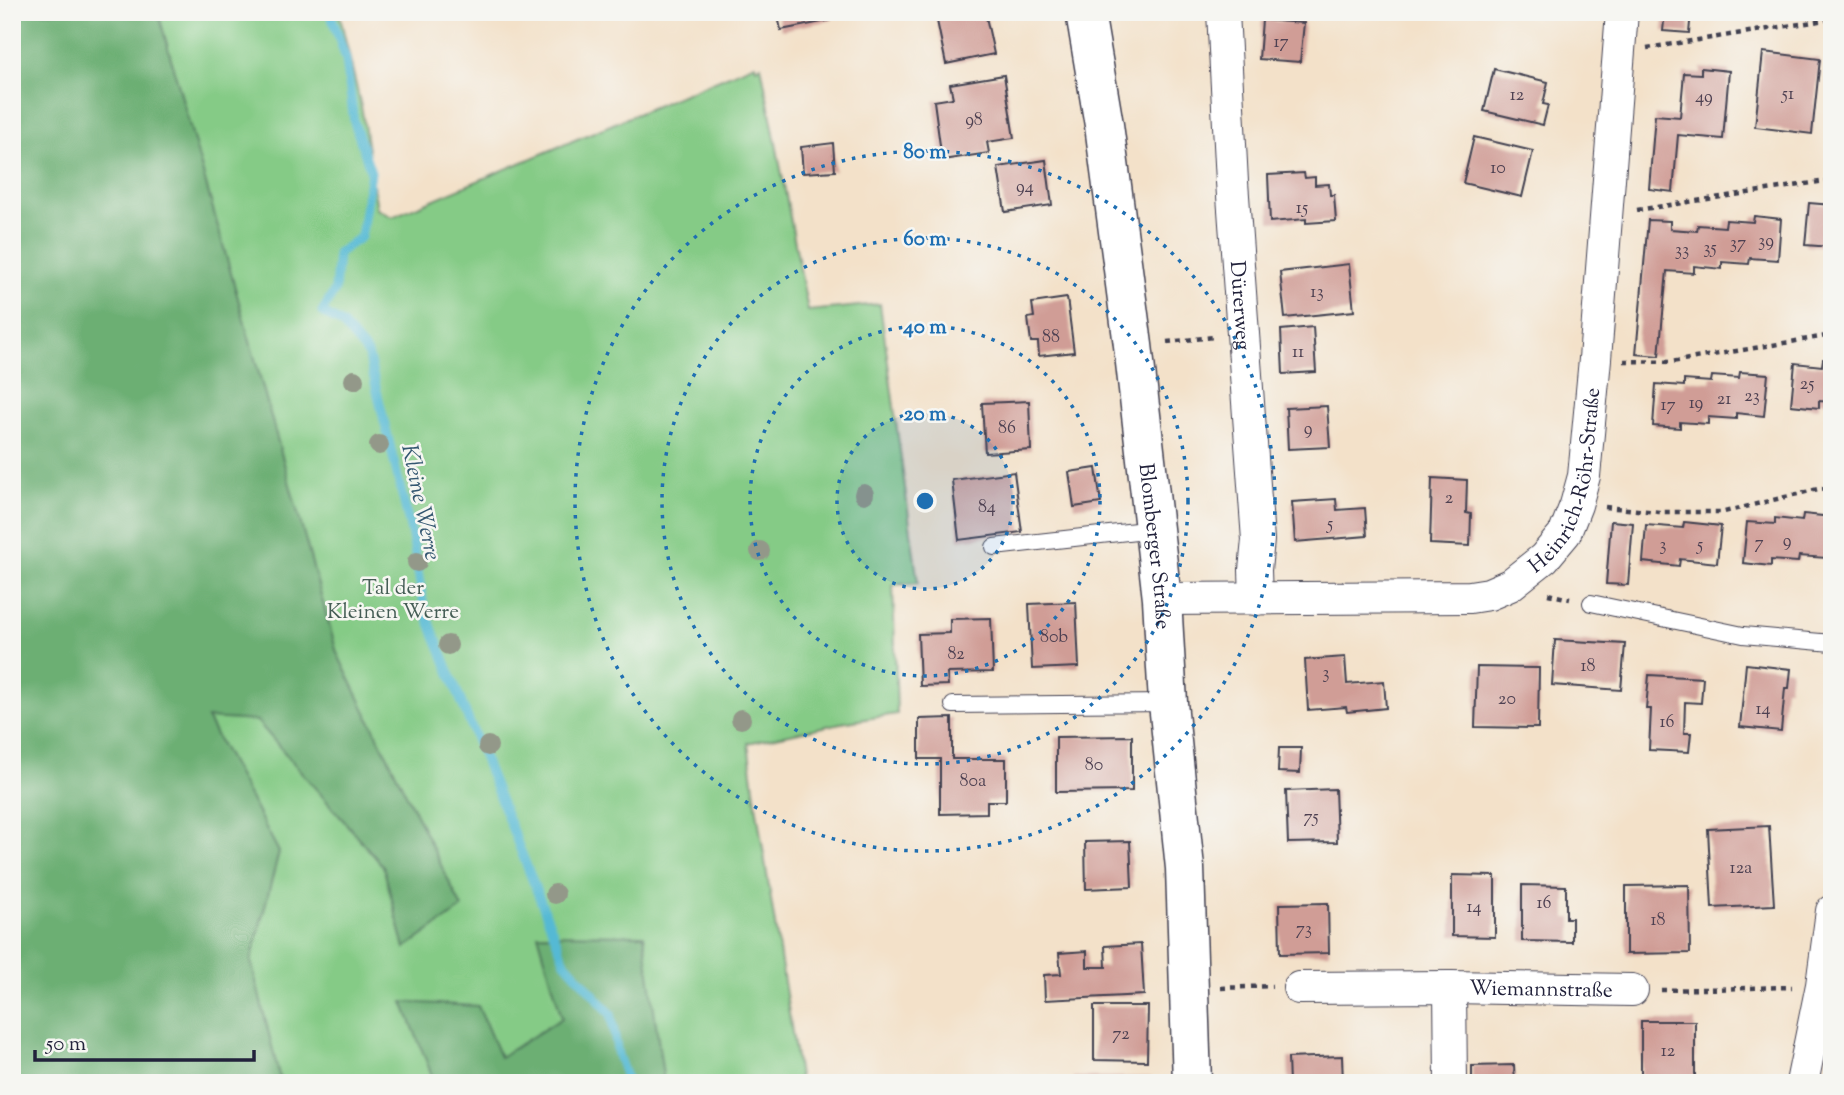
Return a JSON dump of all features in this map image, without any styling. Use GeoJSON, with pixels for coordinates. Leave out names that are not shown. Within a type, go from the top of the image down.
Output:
{"type":"FeatureCollection","features":[{"type":"Feature","properties":{"kind":"street","name":"Blomberger Straße"},"geometry":{"type":"LineString","coordinates":[[1085,12],[1104,125],[1133,345],[1162,599],[1168,703],[1185,868],[1192,1083]]}},
{"type":"Feature","properties":{"kind":"street","name":"Dürerweg"},"geometry":{"type":"LineString","coordinates":[[1223,12],[1232,182],[1258,540],[1256,599]]}},
{"type":"Feature","properties":{"kind":"street","name":"Heinrich-Röhr-Straße"},"geometry":{"type":"LineString","coordinates":[[1162,599],[1470,597],[1489,594],[1510,585],[1544,558],[1565,533],[1584,476],[1622,12]]}},
{"type":"Feature","properties":{"kind":"street"},"geometry":{"type":"LineString","coordinates":[[1802,1083],[1827,986],[1832,911]]}},
{"type":"Feature","properties":{"kind":"street","name":"Wiemannstraße"},"geometry":{"type":"LineString","coordinates":[[1451,987],[1451,1083]]}},
{"type":"Feature","properties":{"kind":"street","name":"Wiemannstraße"},"geometry":{"type":"LineString","coordinates":[[1300,988],[1632,990]]}},
{"type":"Feature","properties":{"kind":"lane"},"geometry":{"type":"LineString","coordinates":[[994,547],[1154,529]]}},
{"type":"Feature","properties":{"kind":"lane"},"geometry":{"type":"LineString","coordinates":[[1591,603],[1743,635],[1832,643]]}},
{"type":"Feature","properties":{"kind":"lane"},"geometry":{"type":"LineString","coordinates":[[953,705],[1168,703]]}},
{"type":"Feature","properties":{"kind":"path"},"geometry":{"type":"LineString","coordinates":[[1618,52],[1832,19]]}},
{"type":"Feature","properties":{"kind":"path"},"geometry":{"type":"LineString","coordinates":[[1605,215],[1832,180]]}},
{"type":"Feature","properties":{"kind":"path"},"geometry":{"type":"LineString","coordinates":[[1133,345],[1243,334]]}},
{"type":"Feature","properties":{"kind":"path"},"geometry":{"type":"LineString","coordinates":[[1595,359],[1643,363],[1671,362],[1832,335]]}},
{"type":"Feature","properties":{"kind":"path"},"geometry":{"type":"LineString","coordinates":[[1576,505],[1659,512],[1724,512],[1804,492],[1832,488]]}},
{"type":"Feature","properties":{"kind":"path"},"geometry":{"type":"LineString","coordinates":[[1632,990],[1827,986]]}},
{"type":"Feature","properties":{"kind":"path"},"geometry":{"type":"LineString","coordinates":[[1188,988],[1300,988]]}},
{"type":"Feature","properties":{"kind":"green space","name":"Tal der Kleinen Werre"},"geometry":{"type":"Polygon","coordinates":[[[12,12],[339,12],[362,111],[377,209],[392,217],[755,64],[756,68],[761,65],[808,311],[880,304],[918,583],[893,585],[897,714],[748,743],[800,1083],[38,1083],[12,764],[12,12]]]}},
{"type":"Feature","properties":{"kind":"green space"},"geometry":{"type":"Polygon","coordinates":[[[12,12],[158,12],[337,653],[462,908],[405,948],[383,866],[257,721],[207,718],[279,852],[251,961],[281,1083],[12,1083],[12,12]]]}},
{"type":"Feature","properties":{"kind":"green space"},"geometry":{"type":"Polygon","coordinates":[[[538,934],[644,935],[664,1083],[435,1083],[403,1002],[478,1006],[500,1057],[562,1018],[538,934]]]}},
{"type":"Feature","properties":{"kind":"building"},"geometry":{"type":"Polygon","coordinates":[[[777,12],[831,12],[832,20],[781,30],[777,12]]]}},
{"type":"Feature","properties":{"kind":"building"},"geometry":{"type":"Polygon","coordinates":[[[952,12],[985,12],[994,54],[946,64],[936,16],[952,12]]]}},
{"type":"Feature","properties":{"kind":"building"},"geometry":{"type":"Polygon","coordinates":[[[1665,12],[1691,12],[1689,33],[1663,31],[1665,12]]]}},
{"type":"Feature","properties":{"kind":"building"},"geometry":{"type":"Polygon","coordinates":[[[1262,20],[1304,23],[1300,62],[1259,59],[1262,20]]]}},
{"type":"Feature","properties":{"kind":"building"},"geometry":{"type":"Polygon","coordinates":[[[1763,52],[1820,59],[1812,134],[1755,127],[1763,52]]]}},
{"type":"Feature","properties":{"kind":"building"},"geometry":{"type":"Polygon","coordinates":[[[1701,68],[1729,71],[1723,139],[1678,135],[1673,192],[1649,189],[1655,115],[1680,117],[1684,73],[1701,74],[1701,68]]]}},
{"type":"Feature","properties":{"kind":"building"},"geometry":{"type":"Polygon","coordinates":[[[1494,69],[1548,82],[1543,104],[1548,105],[1543,125],[1484,111],[1494,69]]]}},
{"type":"Feature","properties":{"kind":"building"},"geometry":{"type":"Polygon","coordinates":[[[1004,75],[1014,138],[987,142],[989,153],[942,160],[934,101],[953,98],[950,84],[1004,75]]]}},
{"type":"Feature","properties":{"kind":"building"},"geometry":{"type":"Polygon","coordinates":[[[1474,137],[1533,151],[1522,197],[1463,183],[1474,137]]]}},
{"type":"Feature","properties":{"kind":"building"},"geometry":{"type":"Polygon","coordinates":[[[833,143],[835,171],[803,173],[801,147],[833,143]]]}},
{"type":"Feature","properties":{"kind":"building"},"geometry":{"type":"Polygon","coordinates":[[[1046,160],[1052,205],[1005,212],[998,167],[1046,160]]]}},
{"type":"Feature","properties":{"kind":"building"},"geometry":{"type":"Polygon","coordinates":[[[1304,173],[1305,178],[1315,177],[1315,185],[1329,184],[1330,195],[1334,195],[1336,221],[1306,223],[1306,219],[1270,222],[1268,175],[1304,173]]]}},
{"type":"Feature","properties":{"kind":"building"},"geometry":{"type":"Polygon","coordinates":[[[1809,203],[1832,205],[1832,247],[1805,245],[1809,203]]]}},
{"type":"Feature","properties":{"kind":"building"},"geometry":{"type":"Polygon","coordinates":[[[1754,216],[1781,219],[1778,260],[1750,258],[1749,264],[1722,262],[1722,269],[1694,266],[1694,273],[1667,271],[1659,356],[1636,354],[1648,220],[1670,221],[1670,229],[1697,231],[1698,225],[1725,227],[1726,220],[1753,222],[1754,216]]]}},
{"type":"Feature","properties":{"kind":"building"},"geometry":{"type":"Polygon","coordinates":[[[1349,264],[1354,311],[1285,318],[1280,272],[1349,264]]]}},
{"type":"Feature","properties":{"kind":"building"},"geometry":{"type":"Polygon","coordinates":[[[1067,298],[1074,352],[1039,356],[1038,342],[1031,342],[1028,318],[1034,317],[1032,303],[1067,298]]]}},
{"type":"Feature","properties":{"kind":"building"},"geometry":{"type":"Polygon","coordinates":[[[1313,327],[1316,372],[1283,374],[1281,330],[1313,327]]]}},
{"type":"Feature","properties":{"kind":"building"},"geometry":{"type":"Polygon","coordinates":[[[1823,359],[1832,360],[1832,402],[1819,401],[1819,408],[1791,405],[1795,363],[1822,366],[1823,359]]]}},
{"type":"Feature","properties":{"kind":"building"},"geometry":{"type":"Polygon","coordinates":[[[1740,372],[1768,374],[1764,416],[1736,413],[1736,419],[1708,417],[1708,424],[1680,422],[1680,428],[1653,426],[1656,384],[1684,386],[1684,380],[1711,382],[1712,376],[1739,378],[1740,372]]]}},
{"type":"Feature","properties":{"kind":"building"},"geometry":{"type":"Polygon","coordinates":[[[1029,401],[1031,450],[985,453],[982,403],[1029,401]]]}},
{"type":"Feature","properties":{"kind":"building"},"geometry":{"type":"Polygon","coordinates":[[[1327,406],[1330,447],[1288,449],[1286,408],[1327,406]]]}},
{"type":"Feature","properties":{"kind":"building"},"geometry":{"type":"Polygon","coordinates":[[[1096,468],[1101,503],[1074,507],[1069,472],[1096,468]]]}},
{"type":"Feature","properties":{"kind":"building"},"geometry":{"type":"Polygon","coordinates":[[[1014,472],[1022,532],[959,540],[952,480],[1014,472]]]}},
{"type":"Feature","properties":{"kind":"building"},"geometry":{"type":"Polygon","coordinates":[[[1432,478],[1467,480],[1466,513],[1471,514],[1470,546],[1430,544],[1432,478]]]}},
{"type":"Feature","properties":{"kind":"building"},"geometry":{"type":"Polygon","coordinates":[[[1336,499],[1337,510],[1365,508],[1367,536],[1295,542],[1292,502],[1336,499]]]}},
{"type":"Feature","properties":{"kind":"building"},"geometry":{"type":"Polygon","coordinates":[[[1803,514],[1832,517],[1832,552],[1827,552],[1827,558],[1799,556],[1798,562],[1771,560],[1771,566],[1743,563],[1747,522],[1775,524],[1775,518],[1802,521],[1803,514]]]}},
{"type":"Feature","properties":{"kind":"building"},"geometry":{"type":"Polygon","coordinates":[[[1611,521],[1633,523],[1628,585],[1606,584],[1611,521]]]}},
{"type":"Feature","properties":{"kind":"building"},"geometry":{"type":"Polygon","coordinates":[[[1684,522],[1721,526],[1717,563],[1680,559],[1679,566],[1643,562],[1646,525],[1683,528],[1684,522]]]}},
{"type":"Feature","properties":{"kind":"building"},"geometry":{"type":"Polygon","coordinates":[[[1076,602],[1079,667],[1032,669],[1029,604],[1076,602]]]}},
{"type":"Feature","properties":{"kind":"building"},"geometry":{"type":"Polygon","coordinates":[[[991,618],[993,672],[947,673],[948,685],[920,686],[918,634],[950,633],[950,619],[991,618]]]}},
{"type":"Feature","properties":{"kind":"building"},"geometry":{"type":"Polygon","coordinates":[[[1555,640],[1625,644],[1621,690],[1552,685],[1555,640]]]}},
{"type":"Feature","properties":{"kind":"building"},"geometry":{"type":"Polygon","coordinates":[[[1345,657],[1347,684],[1384,681],[1386,708],[1347,712],[1346,707],[1308,710],[1305,660],[1345,657]]]}},
{"type":"Feature","properties":{"kind":"building"},"geometry":{"type":"Polygon","coordinates":[[[1746,664],[1791,669],[1789,688],[1785,688],[1781,731],[1740,727],[1746,664]]]}},
{"type":"Feature","properties":{"kind":"building"},"geometry":{"type":"Polygon","coordinates":[[[1477,667],[1539,668],[1538,728],[1475,727],[1477,667]]]}},
{"type":"Feature","properties":{"kind":"building"},"geometry":{"type":"Polygon","coordinates":[[[1649,675],[1703,678],[1701,703],[1685,702],[1684,733],[1691,733],[1689,752],[1649,750],[1651,709],[1646,709],[1649,675]]]}},
{"type":"Feature","properties":{"kind":"building"},"geometry":{"type":"Polygon","coordinates":[[[952,718],[952,759],[1006,759],[1006,801],[987,801],[987,813],[940,814],[940,759],[919,759],[919,719],[952,718]]]}},
{"type":"Feature","properties":{"kind":"building"},"geometry":{"type":"Polygon","coordinates":[[[1132,736],[1132,791],[1056,792],[1056,737],[1132,736]]]}},
{"type":"Feature","properties":{"kind":"building"},"geometry":{"type":"Polygon","coordinates":[[[1279,748],[1301,748],[1300,773],[1278,772],[1279,748]]]}},
{"type":"Feature","properties":{"kind":"building"},"geometry":{"type":"Polygon","coordinates":[[[1335,789],[1337,842],[1288,843],[1286,791],[1335,789]]]}},
{"type":"Feature","properties":{"kind":"building"},"geometry":{"type":"Polygon","coordinates":[[[1769,826],[1774,905],[1712,908],[1708,829],[1769,826]]]}},
{"type":"Feature","properties":{"kind":"building"},"geometry":{"type":"Polygon","coordinates":[[[1130,841],[1132,887],[1086,889],[1085,842],[1130,841]]]}},
{"type":"Feature","properties":{"kind":"building"},"geometry":{"type":"Polygon","coordinates":[[[1452,875],[1495,876],[1495,937],[1452,936],[1452,875]]]}},
{"type":"Feature","properties":{"kind":"building"},"geometry":{"type":"Polygon","coordinates":[[[1522,885],[1566,886],[1566,918],[1572,918],[1572,942],[1522,941],[1522,885]]]}},
{"type":"Feature","properties":{"kind":"building"},"geometry":{"type":"Polygon","coordinates":[[[1689,885],[1690,953],[1626,954],[1626,886],[1689,885]]]}},
{"type":"Feature","properties":{"kind":"building"},"geometry":{"type":"Polygon","coordinates":[[[1328,903],[1329,953],[1280,954],[1279,904],[1328,903]]]}},
{"type":"Feature","properties":{"kind":"building"},"geometry":{"type":"Polygon","coordinates":[[[1141,944],[1144,995],[1045,1000],[1044,975],[1061,974],[1059,953],[1087,951],[1087,967],[1106,967],[1105,946],[1141,944]]]}},
{"type":"Feature","properties":{"kind":"building"},"geometry":{"type":"Polygon","coordinates":[[[1094,1006],[1148,1006],[1147,1061],[1094,1060],[1094,1006]]]}},
{"type":"Feature","properties":{"kind":"building"},"geometry":{"type":"Polygon","coordinates":[[[1641,1021],[1695,1021],[1695,1080],[1641,1080],[1641,1021]]]}},
{"type":"Feature","properties":{"kind":"building"},"geometry":{"type":"Polygon","coordinates":[[[1342,1056],[1343,1083],[1289,1083],[1288,1058],[1342,1056]]]}},
{"type":"Feature","properties":{"kind":"building"},"geometry":{"type":"Polygon","coordinates":[[[1514,1065],[1515,1083],[1472,1083],[1472,1066],[1514,1065]]]}},
{"type":"Feature","properties":{"kind":"building"},"geometry":{"type":"Polygon","coordinates":[[[1073,1077],[1151,1077],[1151,1083],[1073,1083],[1073,1077]]]}},
{"type":"Feature","properties":{"kind":"waterway","name":"Kleine Werre"},"geometry":{"type":"LineString","coordinates":[[330,12],[346,59],[354,122],[371,172],[361,237],[338,253],[335,290],[322,312],[342,324],[368,354],[412,536],[424,608],[565,962],[611,1014],[618,1055],[628,1083]]}}]}
